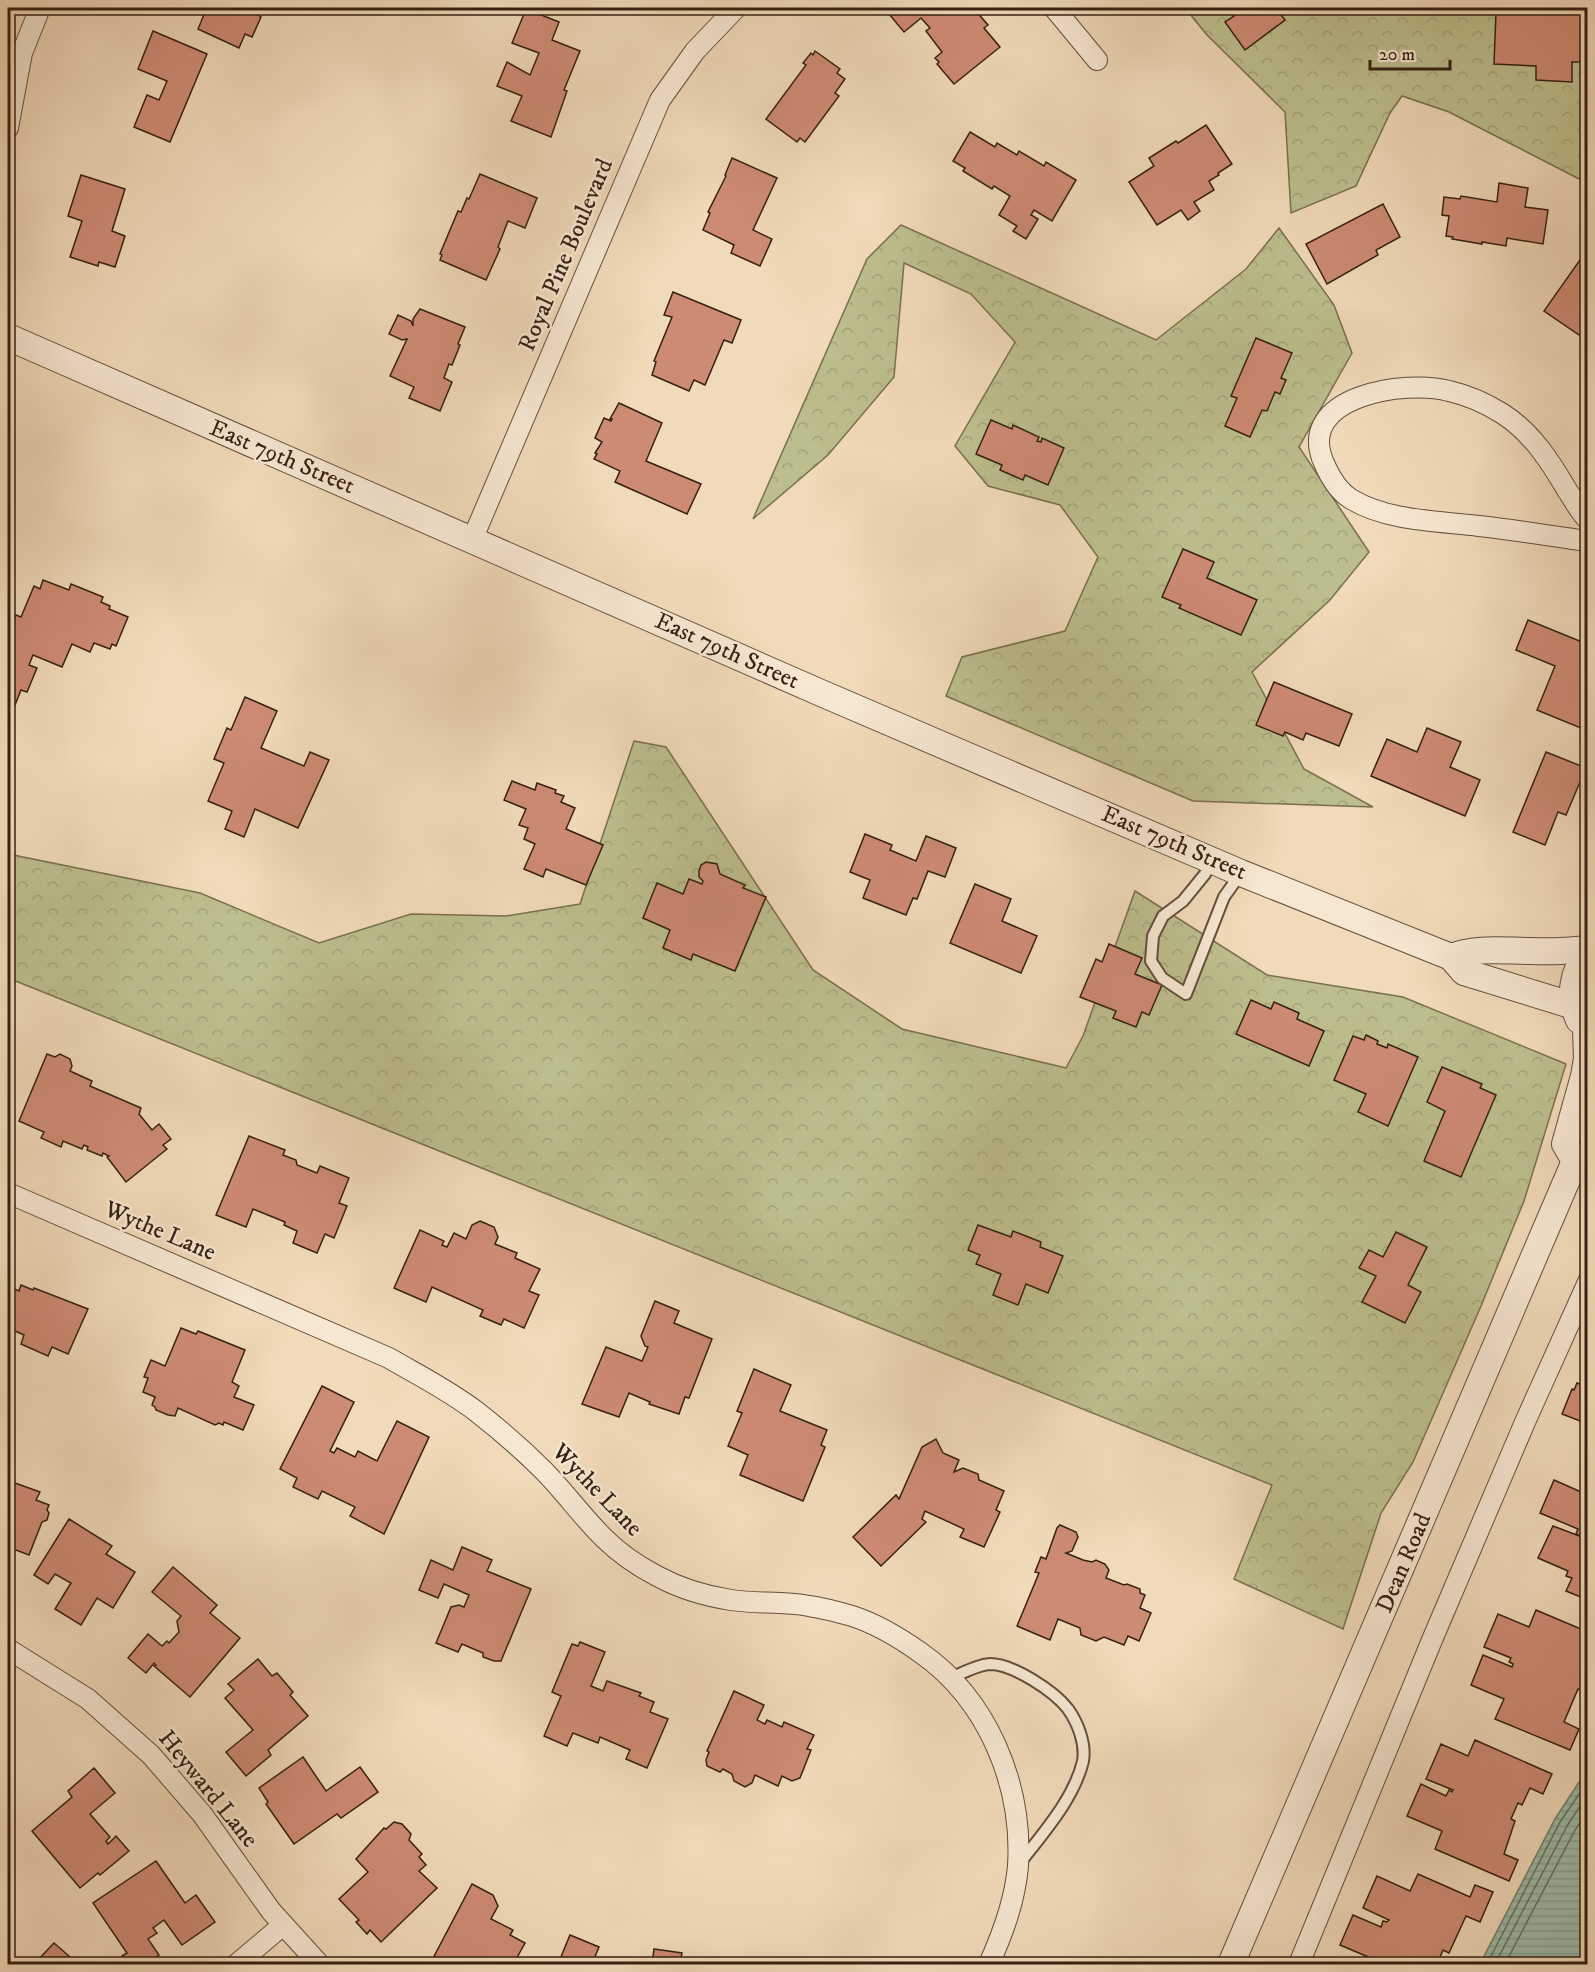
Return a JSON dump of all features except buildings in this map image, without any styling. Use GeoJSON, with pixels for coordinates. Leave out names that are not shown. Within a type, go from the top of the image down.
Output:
{"type":"FeatureCollection","features":[{"type":"Feature","properties":{"kind":"street"},"geometry":{"type":"LineString","coordinates":[[8,128],[22,53],[40,8]]}},
{"type":"Feature","properties":{"kind":"street","name":"Royal Pine Boulevard"},"geometry":{"type":"LineString","coordinates":[[472,540],[660,100],[695,51],[736,8]]}},
{"type":"Feature","properties":{"kind":"street"},"geometry":{"type":"LineString","coordinates":[[1054,8],[1097,60]]}},
{"type":"Feature","properties":{"kind":"street","name":"East 79th Street"},"geometry":{"type":"LineString","coordinates":[[8,337],[822,693],[1241,873],[1451,957],[1464,972],[1574,1006]]}},
{"type":"Feature","properties":{"kind":"street"},"geometry":{"type":"LineString","coordinates":[[1587,520],[1531,437],[1503,414],[1472,398],[1449,390],[1395,388],[1361,396],[1335,410],[1321,430],[1319,442],[1321,456],[1330,477],[1350,499],[1411,519],[1587,541]]}},
{"type":"Feature","properties":{"kind":"street"},"geometry":{"type":"LineString","coordinates":[[1451,957],[1465,952],[1488,950],[1587,951],[1574,981],[1574,1006],[1578,1019],[1587,1031]]}},
{"type":"Feature","properties":{"kind":"street","name":"Dean Road"},"geometry":{"type":"LineString","coordinates":[[1231,1965],[1581,1157],[1565,1144],[1584,1076],[1587,1059],[1587,1031]]}},
{"type":"Feature","properties":{"kind":"street","name":"Wythe Lane"},"geometry":{"type":"LineString","coordinates":[[8,1193],[389,1358],[446,1391],[476,1411],[544,1471],[611,1545],[631,1561],[656,1576],[684,1588],[731,1600],[808,1606],[855,1617],[909,1643],[951,1678],[967,1696],[984,1721],[1004,1765],[1017,1818],[1018,1865],[1009,1914],[989,1965]]}},
{"type":"Feature","properties":{"kind":"street"},"geometry":{"type":"LineString","coordinates":[[1299,1965],[1432,1640],[1587,1282]]}},
{"type":"Feature","properties":{"kind":"street","name":"Heyward Lane"},"geometry":{"type":"LineString","coordinates":[[8,1649],[88,1699],[151,1755],[202,1814],[271,1911],[319,1965]]}},
{"type":"Feature","properties":{"kind":"street"},"geometry":{"type":"LineString","coordinates":[[237,1965],[283,1925]]}},
{"type":"Feature","properties":{"kind":"lane"},"geometry":{"type":"LineString","coordinates":[[1213,860],[1205,874],[1183,901],[1162,916],[1153,936],[1151,961],[1162,978],[1186,994],[1224,897],[1241,873]]}},
{"type":"Feature","properties":{"kind":"lane"},"geometry":{"type":"LineString","coordinates":[[951,1678],[988,1664],[1004,1666],[1025,1676],[1050,1693],[1068,1708],[1080,1729],[1083,1759],[1075,1784],[1052,1821],[1018,1865]]}},
{"type":"Feature","properties":{"kind":"green space"},"geometry":{"type":"Polygon","coordinates":[[[1185,8],[1587,8],[1587,183],[1449,112],[1402,96],[1390,113],[1356,186],[1291,213],[1285,112],[1207,35],[1185,8]]]}},
{"type":"Feature","properties":{"kind":"green space"},"geometry":{"type":"Polygon","coordinates":[[[901,225],[1156,340],[1246,269],[1279,228],[1334,305],[1352,353],[1299,447],[1369,552],[1330,600],[1252,672],[1304,769],[1373,807],[1193,801],[946,696],[962,657],[1065,631],[1098,557],[1060,505],[988,486],[955,446],[1015,342],[971,294],[904,263],[894,377],[828,455],[753,519],[867,259],[901,225]]]}},
{"type":"Feature","properties":{"kind":"green space"},"geometry":{"type":"Polygon","coordinates":[[[634,741],[666,747],[813,970],[902,1029],[1066,1068],[1083,1036],[1135,891],[1267,975],[1403,997],[1566,1064],[1524,1201],[1413,1462],[1381,1513],[1343,1629],[1234,1579],[1272,1485],[8,978],[8,854],[200,893],[319,943],[411,914],[506,916],[580,904],[634,741]]]}},
{"type":"Feature","properties":{"kind":"water"},"geometry":{"type":"Polygon","coordinates":[[[1587,1770],[1587,1964],[1480,1964],[1555,1819],[1587,1770]]]}}]}
